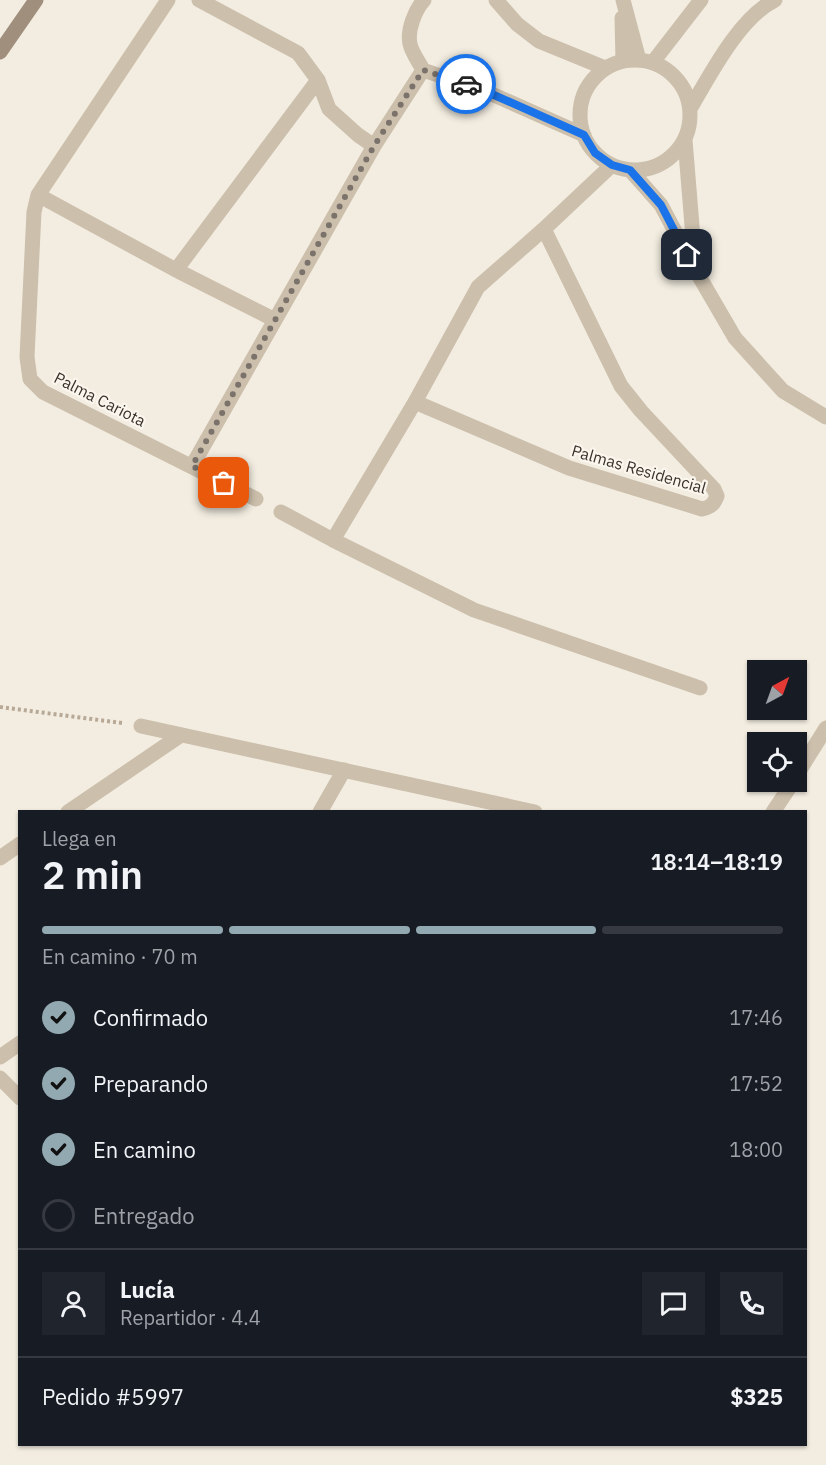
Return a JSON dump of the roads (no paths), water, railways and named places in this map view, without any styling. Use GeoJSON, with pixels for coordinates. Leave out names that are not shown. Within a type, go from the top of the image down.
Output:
{"type":"FeatureCollection","features":[{"type":"Feature","properties":{"kind":"street"},"geometry":{"type":"LineString","coordinates":[[0,52],[36,0]]}},
{"type":"Feature","properties":{"kind":"street","name":"Palma Cariota"},"geometry":{"type":"LineString","coordinates":[[168,0],[38,195],[34,212],[27,357],[30,379],[43,392],[256,499]]}},
{"type":"Feature","properties":{"kind":"street"},"geometry":{"type":"LineString","coordinates":[[199,0],[298,53],[318,80],[329,109],[374,146]]}},
{"type":"Feature","properties":{"kind":"street"},"geometry":{"type":"LineString","coordinates":[[424,0],[417,7],[411,28],[410,43],[423,70],[485,91],[584,135]]}},
{"type":"Feature","properties":{"kind":"street"},"geometry":{"type":"LineString","coordinates":[[496,0],[517,24],[539,41],[605,68]]}},
{"type":"Feature","properties":{"kind":"street"},"geometry":{"type":"LineString","coordinates":[[622,0],[623,61]]}},
{"type":"Feature","properties":{"kind":"street"},"geometry":{"type":"LineString","coordinates":[[622,0],[646,61]]}},
{"type":"Feature","properties":{"kind":"street"},"geometry":{"type":"LineString","coordinates":[[646,61],[701,0]]}},
{"type":"Feature","properties":{"kind":"street"},"geometry":{"type":"LineString","coordinates":[[690,109],[722,55],[743,27],[768,3],[775,0]]}},
{"type":"Feature","properties":{"kind":"street"},"geometry":{"type":"LineString","coordinates":[[623,61],[646,61],[671,73],[684,89],[690,109],[690,125],[685,140],[671,157],[652,167],[630,170],[612,165],[595,153],[584,135],[580,110],[588,86],[605,68],[623,61]]}},
{"type":"Feature","properties":{"kind":"street"},"geometry":{"type":"LineString","coordinates":[[192,466],[374,146],[423,70]]}},
{"type":"Feature","properties":{"kind":"street"},"geometry":{"type":"LineString","coordinates":[[176,270],[318,80]]}},
{"type":"Feature","properties":{"kind":"street"},"geometry":{"type":"LineString","coordinates":[[685,140],[696,271]]}},
{"type":"Feature","properties":{"kind":"street"},"geometry":{"type":"LineString","coordinates":[[333,540],[415,402],[478,286],[544,229],[612,165]]}},
{"type":"Feature","properties":{"kind":"street"},"geometry":{"type":"LineString","coordinates":[[630,170],[661,205],[735,338],[783,391],[826,417]]}},
{"type":"Feature","properties":{"kind":"street"},"geometry":{"type":"LineString","coordinates":[[38,195],[176,270],[275,320]]}},
{"type":"Feature","properties":{"kind":"street","name":"Palmas Residencial"},"geometry":{"type":"LineString","coordinates":[[415,402],[569,468],[702,509],[710,508],[715,503],[717,496],[714,489],[641,411],[621,386],[544,229]]}},
{"type":"Feature","properties":{"kind":"street"},"geometry":{"type":"LineString","coordinates":[[281,512],[474,610],[700,688]]}},
{"type":"Feature","properties":{"kind":"street"},"geometry":{"type":"LineString","coordinates":[[141,726],[526,810]]}},
{"type":"Feature","properties":{"kind":"street"},"geometry":{"type":"LineString","coordinates":[[807,758],[826,728]]}},
{"type":"Feature","properties":{"kind":"street"},"geometry":{"type":"LineString","coordinates":[[71,810],[181,735]]}},
{"type":"Feature","properties":{"kind":"street"},"geometry":{"type":"LineString","coordinates":[[321,810],[344,770]]}},
{"type":"Feature","properties":{"kind":"street"},"geometry":{"type":"LineString","coordinates":[[774,810],[786,792]]}},
{"type":"Feature","properties":{"kind":"street"},"geometry":{"type":"LineString","coordinates":[[0,858],[18,845]]}},
{"type":"Feature","properties":{"kind":"street"},"geometry":{"type":"LineString","coordinates":[[0,1057],[18,1044]]}},
{"type":"Feature","properties":{"kind":"street"},"geometry":{"type":"LineString","coordinates":[[0,1078],[18,1096]]}}]}
